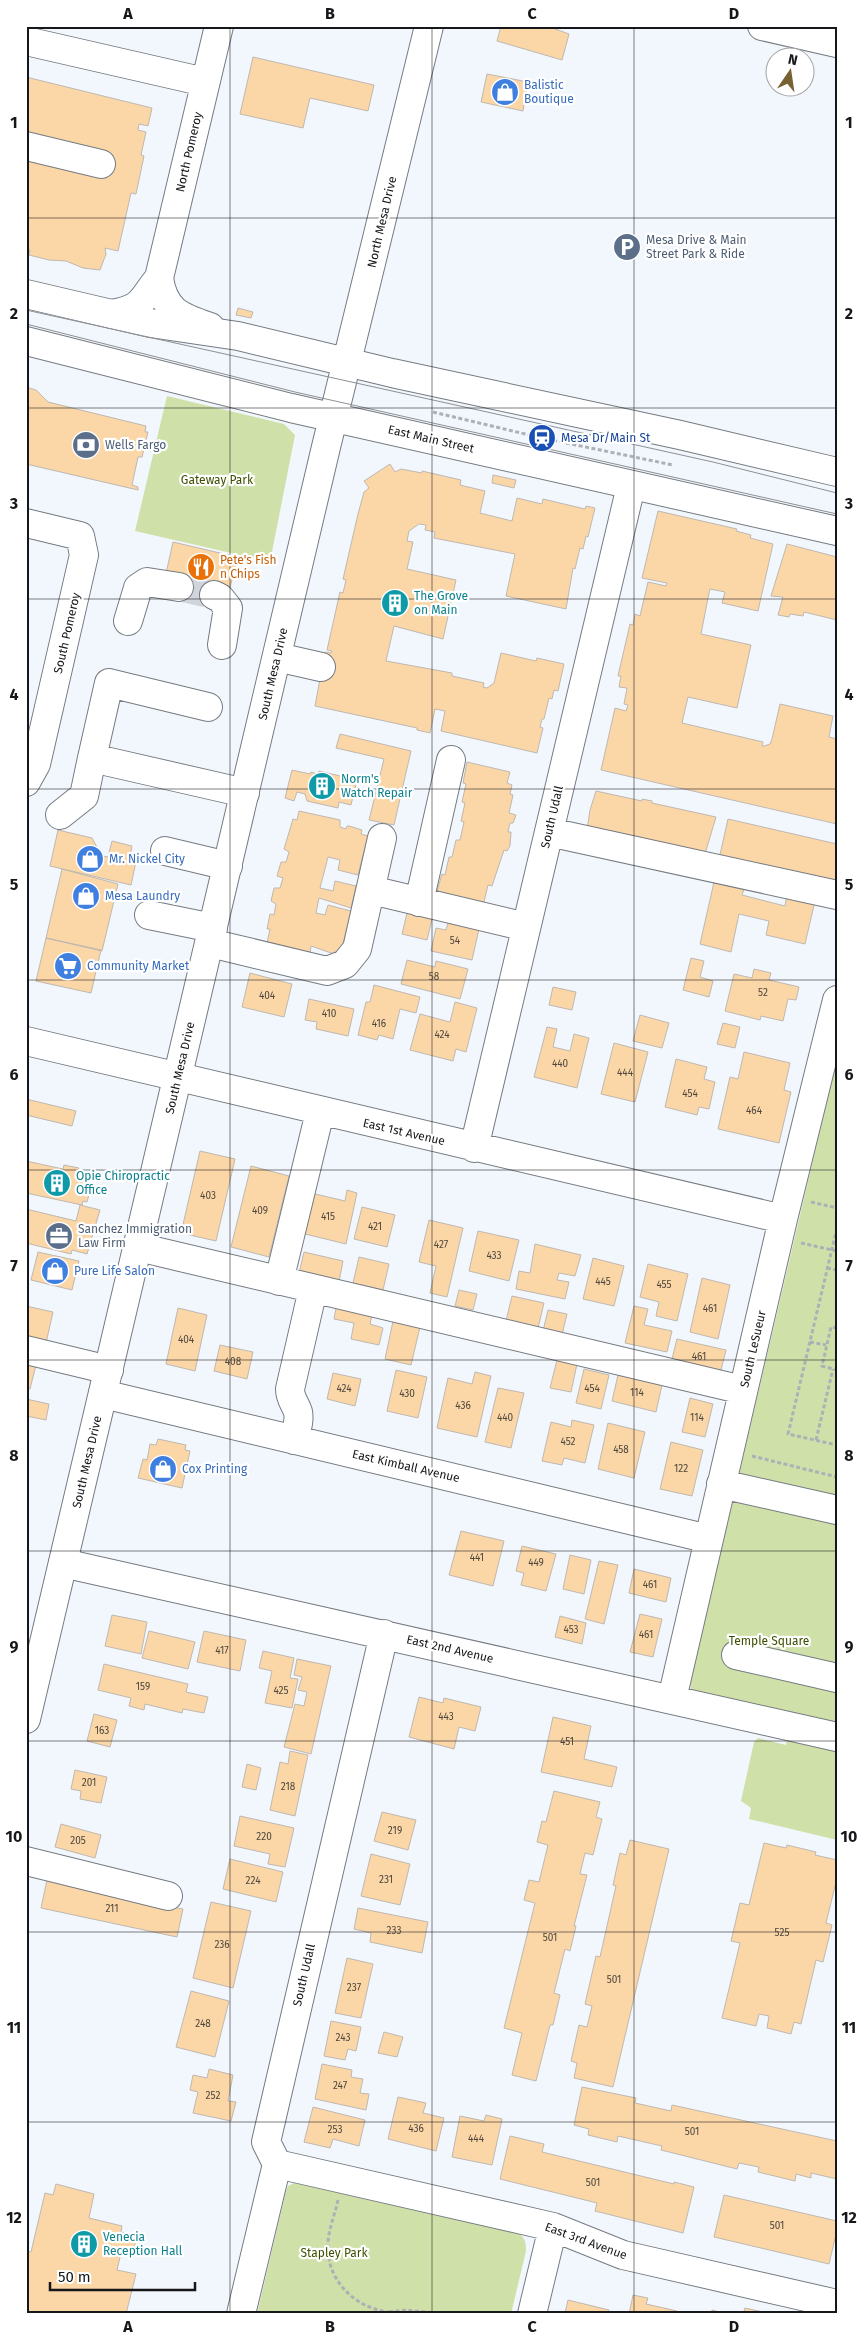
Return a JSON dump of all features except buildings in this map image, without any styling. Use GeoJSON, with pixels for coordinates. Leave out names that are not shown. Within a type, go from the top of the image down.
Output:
{"type":"FeatureCollection","features":[{"type":"Feature","properties":{"kind":"street","name":"North Pomeroy"},"geometry":{"type":"LineString","coordinates":[[111,314],[133,310],[139,306],[159,278],[219,26]]}},
{"type":"Feature","properties":{"kind":"street","name":"North Mesa Drive"},"geometry":{"type":"LineString","coordinates":[[333,417],[429,26]]}},
{"type":"Feature","properties":{"kind":"street"},"geometry":{"type":"LineString","coordinates":[[762,26],[837,43]]}},
{"type":"Feature","properties":{"kind":"street"},"geometry":{"type":"LineString","coordinates":[[26,40],[205,82]]}},
{"type":"Feature","properties":{"kind":"street"},"geometry":{"type":"LineString","coordinates":[[26,146],[101,164]]}},
{"type":"Feature","properties":{"kind":"street"},"geometry":{"type":"LineString","coordinates":[[159,278],[164,299],[179,315],[238,336]]}},
{"type":"Feature","properties":{"kind":"street"},"geometry":{"type":"LineString","coordinates":[[26,294],[150,323],[238,336],[548,408],[680,435],[837,472]]}},
{"type":"Feature","properties":{"kind":"street","name":"East Main Street"},"geometry":{"type":"LineString","coordinates":[[26,341],[122,364],[186,383],[632,486],[837,531]]}},
{"type":"Feature","properties":{"kind":"street","name":"South Mesa Drive"},"geometry":{"type":"LineString","coordinates":[[26,1719],[333,417]]}},
{"type":"Feature","properties":{"kind":"street","name":"South Udall"},"geometry":{"type":"LineString","coordinates":[[474,1148],[632,486]]}},
{"type":"Feature","properties":{"kind":"street","name":"South Pomeroy"},"geometry":{"type":"LineString","coordinates":[[26,523],[80,536],[84,555],[36,764],[26,782]]}},
{"type":"Feature","properties":{"kind":"street"},"geometry":{"type":"LineString","coordinates":[[128,622],[133,600],[138,588],[142,585],[147,582],[157,582],[179,587]]}},
{"type":"Feature","properties":{"kind":"street"},"geometry":{"type":"LineString","coordinates":[[214,595],[220,598],[228,608],[222,645]]}},
{"type":"Feature","properties":{"kind":"street"},"geometry":{"type":"LineString","coordinates":[[277,657],[322,667]]}},
{"type":"Feature","properties":{"kind":"street"},"geometry":{"type":"LineString","coordinates":[[60,815],[84,796],[109,683],[208,707]]}},
{"type":"Feature","properties":{"kind":"street"},"geometry":{"type":"LineString","coordinates":[[92,758],[245,792]]}},
{"type":"Feature","properties":{"kind":"street"},"geometry":{"type":"LineString","coordinates":[[420,902],[450,760]]}},
{"type":"Feature","properties":{"kind":"street"},"geometry":{"type":"LineString","coordinates":[[549,832],[837,895]]}},
{"type":"Feature","properties":{"kind":"street"},"geometry":{"type":"LineString","coordinates":[[149,915],[327,971],[345,964],[357,949],[382,838]]}},
{"type":"Feature","properties":{"kind":"street"},"geometry":{"type":"LineString","coordinates":[[165,851],[228,866]]}},
{"type":"Feature","properties":{"kind":"street"},"geometry":{"type":"LineString","coordinates":[[371,890],[526,927]]}},
{"type":"Feature","properties":{"kind":"street","name":"South LeSueur"},"geometry":{"type":"LineString","coordinates":[[672,1699],[783,1219],[837,1000]]}},
{"type":"Feature","properties":{"kind":"street","name":"East 1st Avenue"},"geometry":{"type":"LineString","coordinates":[[26,1041],[320,1112],[783,1219]]}},
{"type":"Feature","properties":{"kind":"street"},"geometry":{"type":"LineString","coordinates":[[279,1281],[320,1112]]}},
{"type":"Feature","properties":{"kind":"street"},"geometry":{"type":"LineString","coordinates":[[138,1248],[743,1390]]}},
{"type":"Feature","properties":{"kind":"street"},"geometry":{"type":"LineString","coordinates":[[294,1440],[299,1418],[297,1410],[290,1400],[290,1389],[313,1289]]}},
{"type":"Feature","properties":{"kind":"street","name":"East Kimball Avenue"},"geometry":{"type":"LineString","coordinates":[[26,1350],[72,1360],[106,1382],[294,1440],[709,1538]]}},
{"type":"Feature","properties":{"kind":"street"},"geometry":{"type":"LineString","coordinates":[[721,1484],[837,1510]]}},
{"type":"Feature","properties":{"kind":"street","name":"East 2nd Avenue"},"geometry":{"type":"LineString","coordinates":[[63,1563],[837,1737]]}},
{"type":"Feature","properties":{"kind":"street","name":"South Udall"},"geometry":{"type":"LineString","coordinates":[[277,2164],[266,2142],[384,1634]]}},
{"type":"Feature","properties":{"kind":"street"},"geometry":{"type":"LineString","coordinates":[[736,1655],[837,1678]]}},
{"type":"Feature","properties":{"kind":"street"},"geometry":{"type":"LineString","coordinates":[[26,1861],[168,1896]]}},
{"type":"Feature","properties":{"kind":"street"},"geometry":{"type":"LineString","coordinates":[[241,2314],[277,2164]]}},
{"type":"Feature","properties":{"kind":"street","name":"East 3rd Avenue"},"geometry":{"type":"LineString","coordinates":[[277,2164],[553,2227],[623,2255],[837,2304]]}},
{"type":"Feature","properties":{"kind":"street"},"geometry":{"type":"LineString","coordinates":[[532,2314],[553,2227]]}},
{"type":"Feature","properties":{"kind":"path"},"geometry":{"type":"LineString","coordinates":[[432,412],[542,438],[674,465]]}},
{"type":"Feature","properties":{"kind":"path"},"geometry":{"type":"LineString","coordinates":[[811,1202],[837,1208]]}},
{"type":"Feature","properties":{"kind":"path"},"geometry":{"type":"LineString","coordinates":[[837,1228],[788,1434],[837,1445]]}},
{"type":"Feature","properties":{"kind":"path"},"geometry":{"type":"LineString","coordinates":[[801,1243],[837,1251]]}},
{"type":"Feature","properties":{"kind":"path"},"geometry":{"type":"LineString","coordinates":[[827,1268],[837,1270]]}},
{"type":"Feature","properties":{"kind":"path"},"geometry":{"type":"LineString","coordinates":[[816,1440],[835,1370],[822,1366],[831,1327],[837,1328]]}},
{"type":"Feature","properties":{"kind":"path"},"geometry":{"type":"LineString","coordinates":[[810,1342],[826,1346]]}},
{"type":"Feature","properties":{"kind":"path"},"geometry":{"type":"LineString","coordinates":[[752,1456],[837,1477]]}},
{"type":"Feature","properties":{"kind":"path"},"geometry":{"type":"LineString","coordinates":[[343,2178],[328,2242],[329,2264],[340,2287],[357,2303],[378,2311],[388,2313],[406,2310],[446,2314]]}},
{"type":"Feature","properties":{"kind":"green space","name":"Gateway Park"},"geometry":{"type":"Polygon","coordinates":[[[167,396],[284,424],[295,435],[270,562],[135,531],[167,396]]]}},
{"type":"Feature","properties":{"kind":"green space","name":"Temple Square"},"geometry":{"type":"Polygon","coordinates":[[[837,1058],[837,1725],[691,1690],[690,1683],[837,1058]]]}},
{"type":"Feature","properties":{"kind":"green space"},"geometry":{"type":"Polygon","coordinates":[[[758,1738],[786,1745],[787,1740],[837,1751],[837,1840],[749,1819],[751,1808],[741,1801],[754,1742],[758,1738]]]}},
{"type":"Feature","properties":{"kind":"green space","name":"Stapley Park"},"geometry":{"type":"Polygon","coordinates":[[[294,2183],[516,2232],[524,2240],[526,2251],[511,2314],[257,2314],[286,2191],[288,2186],[294,2183]]]}},
{"type":"Feature","properties":{"kind":"tunnel"},"geometry":{"type":"LineString","coordinates":[[179,587],[214,595]]}},
{"type":"Feature","properties":{"kind":"tram line"},"geometry":{"type":"LineString","coordinates":[[26,310],[713,462],[837,493]]}},
{"type":"Feature","properties":{"kind":"tram line"},"geometry":{"type":"LineString","coordinates":[[26,324],[295,392],[837,514]]}},
{"type":"Feature","properties":{"kind":"place","name":"Balistic Boutique"},"geometry":{"type":"Point","coordinates":[505,92]}},
{"type":"Feature","properties":{"kind":"place","name":"Mesa Drive & Main Street Park & Ride"},"geometry":{"type":"Point","coordinates":[627,247]}},
{"type":"Feature","properties":{"kind":"place","name":"Mesa Dr/Main St"},"geometry":{"type":"Point","coordinates":[542,438]}},
{"type":"Feature","properties":{"kind":"place","name":"Wells Fargo"},"geometry":{"type":"Point","coordinates":[86,445]}},
{"type":"Feature","properties":{"kind":"place","name":"Pete's Fish n Chips"},"geometry":{"type":"Point","coordinates":[201,567]}},
{"type":"Feature","properties":{"kind":"place","name":"The Grove on Main"},"geometry":{"type":"Point","coordinates":[395,603]}},
{"type":"Feature","properties":{"kind":"place","name":"Norm's Watch Repair"},"geometry":{"type":"Point","coordinates":[322,786]}},
{"type":"Feature","properties":{"kind":"place","name":"Mr. Nickel City"},"geometry":{"type":"Point","coordinates":[90,859]}},
{"type":"Feature","properties":{"kind":"place","name":"Mesa Laundry"},"geometry":{"type":"Point","coordinates":[86,896]}},
{"type":"Feature","properties":{"kind":"place","name":"Community Market"},"geometry":{"type":"Point","coordinates":[68,966]}},
{"type":"Feature","properties":{"kind":"place","name":"Opie Chiropractic Office"},"geometry":{"type":"Point","coordinates":[57,1183]}},
{"type":"Feature","properties":{"kind":"place","name":"Sanchez Immigration Law Firm"},"geometry":{"type":"Point","coordinates":[59,1236]}},
{"type":"Feature","properties":{"kind":"place","name":"Pure Life Salon"},"geometry":{"type":"Point","coordinates":[55,1271]}},
{"type":"Feature","properties":{"kind":"place","name":"Cox Printing"},"geometry":{"type":"Point","coordinates":[163,1469]}},
{"type":"Feature","properties":{"kind":"place","name":"Venecia Reception Hall"},"geometry":{"type":"Point","coordinates":[84,2244]}}]}
